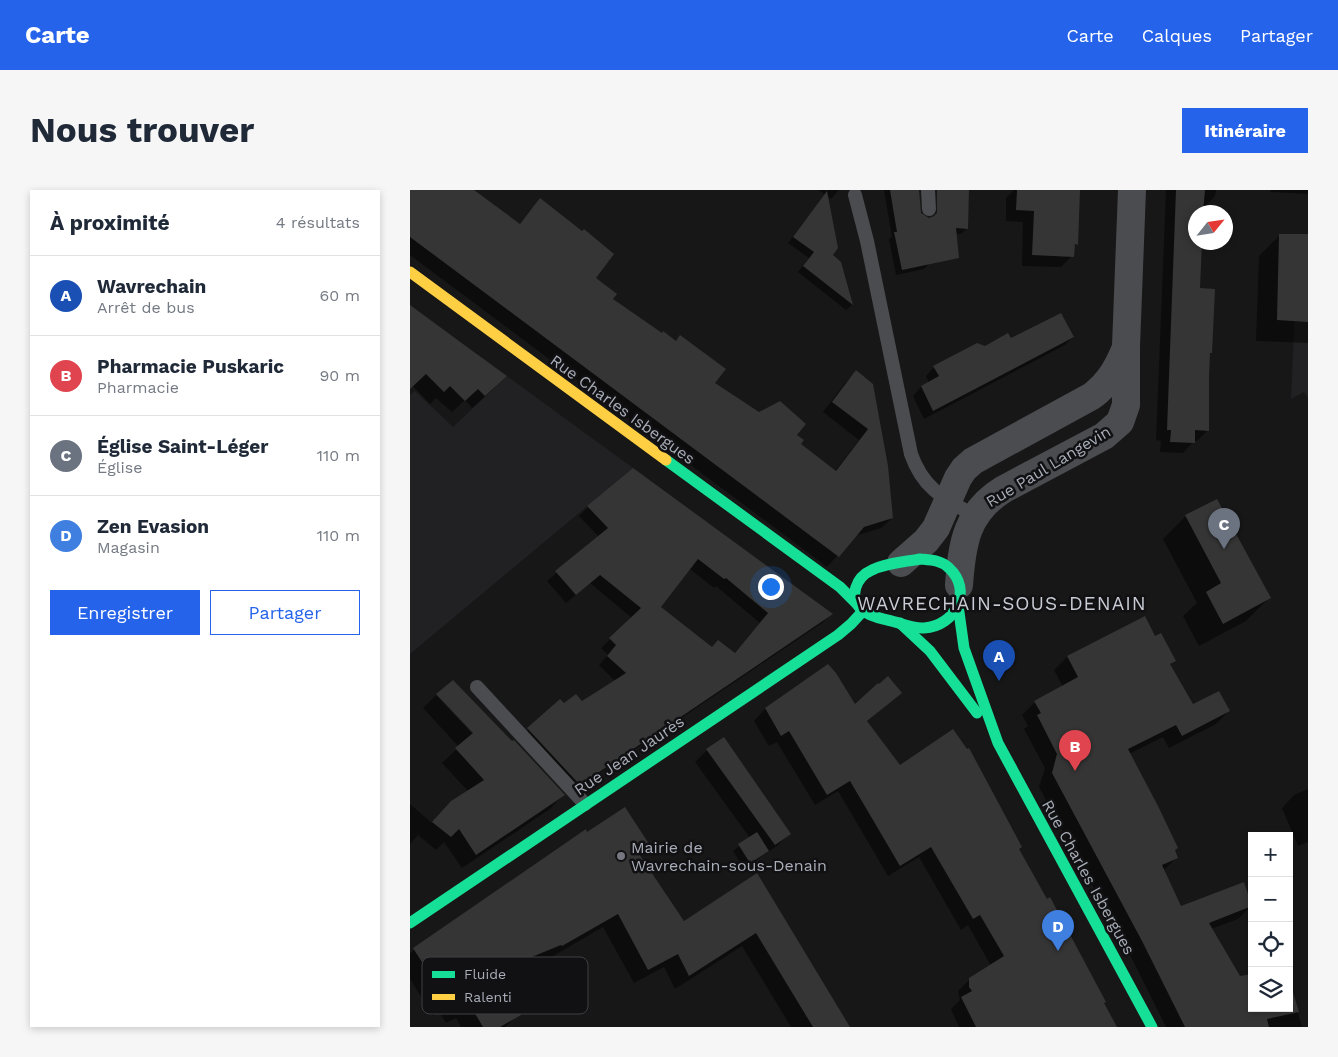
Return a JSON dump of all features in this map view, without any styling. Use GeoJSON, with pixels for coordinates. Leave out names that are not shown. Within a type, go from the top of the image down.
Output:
{"type":"FeatureCollection","features":[{"type":"Feature","properties":{"kind":"main road","name":"Rue Charles Isbergues"},"geometry":{"type":"LineString","coordinates":[[410,272],[840,587],[860,607]]}},
{"type":"Feature","properties":{"kind":"main road"},"geometry":{"type":"LineString","coordinates":[[818,571],[847,573],[925,559],[935,560],[944,564],[952,571],[959,595],[950,618],[937,626],[921,628],[870,615],[860,607],[854,596],[855,586],[862,575],[869,570]]}},
{"type":"Feature","properties":{"kind":"main road","name":"Rue Charles Isbergues"},"geometry":{"type":"LineString","coordinates":[[959,595],[959,625],[964,648],[998,743]]}},
{"type":"Feature","properties":{"kind":"main road","name":"Rue Jean Jaurès"},"geometry":{"type":"LineString","coordinates":[[410,923],[838,636],[852,625],[860,607]]}},
{"type":"Feature","properties":{"kind":"main road","name":"Rue Charles Isbergues"},"geometry":{"type":"LineString","coordinates":[[900,623],[934,656],[956,683],[998,743],[1152,1027]]}},
{"type":"Feature","properties":{"kind":"street","name":"Rue Paul Langevin"},"geometry":{"type":"LineString","coordinates":[[959,595],[961,554],[975,516],[982,505],[991,497],[1104,436],[1120,422],[1126,405],[1126,346],[1132,190]]}},
{"type":"Feature","properties":{"kind":"street","name":"Rue Paul Langevin"},"geometry":{"type":"LineString","coordinates":[[901,563],[936,528],[958,478],[964,469],[973,461],[1092,396],[1103,388],[1118,368],[1126,346]]}},
{"type":"Feature","properties":{"kind":"lane"},"geometry":{"type":"LineString","coordinates":[[928,190],[929,209]]}},
{"type":"Feature","properties":{"kind":"lane"},"geometry":{"type":"LineString","coordinates":[[855,195],[867,241],[915,466],[932,490],[975,516]]}},
{"type":"Feature","properties":{"kind":"lane"},"geometry":{"type":"LineString","coordinates":[[477,688],[585,804]]}},
{"type":"Feature","properties":{"kind":"shaded area"},"geometry":{"type":"Polygon","coordinates":[[[1296,284],[1308,284],[1308,398],[1304,392],[1291,399],[1296,284]]]}},
{"type":"Feature","properties":{"kind":"shaded area"},"geometry":{"type":"Polygon","coordinates":[[[507,376],[633,468],[410,654],[410,395],[415,391],[453,427],[507,376]]]}},
{"type":"Feature","properties":{"kind":"building"},"geometry":{"type":"Polygon","coordinates":[[[410,190],[474,190],[520,224],[540,198],[582,231],[584,229],[614,254],[596,278],[617,294],[613,299],[676,341],[680,335],[726,369],[715,383],[759,412],[780,401],[806,424],[797,435],[804,440],[801,444],[836,471],[868,429],[832,402],[856,370],[873,384],[888,466],[893,518],[864,527],[839,557],[410,237],[410,190]]]}},
{"type":"Feature","properties":{"kind":"building"},"geometry":{"type":"Polygon","coordinates":[[[890,190],[919,190],[921,213],[929,218],[937,213],[937,190],[969,190],[968,229],[956,228],[959,258],[902,270],[894,232],[897,232],[890,190]]]}},
{"type":"Feature","properties":{"kind":"building"},"geometry":{"type":"Polygon","coordinates":[[[1017,190],[1080,190],[1078,245],[1075,244],[1074,257],[1032,255],[1034,211],[1016,210],[1017,190]]]}},
{"type":"Feature","properties":{"kind":"building"},"geometry":{"type":"Polygon","coordinates":[[[1176,190],[1205,190],[1204,205],[1188,205],[1188,250],[1202,250],[1200,288],[1215,289],[1212,353],[1210,353],[1209,431],[1195,430],[1195,443],[1170,442],[1171,430],[1167,430],[1176,190]]]}},
{"type":"Feature","properties":{"kind":"building"},"geometry":{"type":"Polygon","coordinates":[[[827,191],[838,248],[833,255],[841,262],[853,305],[803,266],[814,252],[793,237],[827,191]]]}},
{"type":"Feature","properties":{"kind":"building"},"geometry":{"type":"Polygon","coordinates":[[[1279,234],[1308,234],[1308,322],[1277,320],[1279,234]]]}},
{"type":"Feature","properties":{"kind":"building"},"geometry":{"type":"Polygon","coordinates":[[[410,305],[507,376],[485,396],[478,389],[465,401],[450,386],[444,392],[426,374],[410,389],[410,305]]]}},
{"type":"Feature","properties":{"kind":"building"},"geometry":{"type":"Polygon","coordinates":[[[1061,313],[1074,337],[933,411],[921,386],[939,376],[933,366],[977,343],[985,346],[1008,333],[1011,338],[1061,313]]]}},
{"type":"Feature","properties":{"kind":"building"},"geometry":{"type":"Polygon","coordinates":[[[633,468],[833,614],[580,785],[527,728],[560,699],[564,703],[576,694],[582,701],[626,673],[607,656],[616,645],[609,638],[641,608],[600,575],[576,595],[555,571],[608,528],[587,506],[633,468]],[[698,559],[661,607],[712,647],[718,640],[735,653],[768,613],[726,578],[724,579],[698,559]]]}},
{"type":"Feature","properties":{"kind":"building"},"geometry":{"type":"Polygon","coordinates":[[[1217,499],[1271,598],[1223,624],[1206,592],[1221,583],[1185,515],[1217,499]]]}},
{"type":"Feature","properties":{"kind":"building"},"geometry":{"type":"Polygon","coordinates":[[[1145,616],[1155,636],[1161,633],[1176,661],[1170,664],[1193,704],[1219,691],[1230,711],[1182,736],[1176,725],[1128,749],[1178,848],[1175,850],[1178,858],[1162,865],[1181,906],[1244,882],[1248,894],[1248,908],[1209,923],[1240,976],[1248,975],[1248,1012],[1293,1012],[1293,992],[1299,1012],[1267,1019],[1269,1027],[1185,1027],[1142,941],[1052,773],[1057,754],[1037,715],[1041,713],[1034,701],[1078,677],[1067,656],[1145,616]]]}},
{"type":"Feature","properties":{"kind":"building"},"geometry":{"type":"Polygon","coordinates":[[[828,664],[836,673],[855,704],[888,676],[902,693],[867,721],[900,765],[953,729],[967,749],[969,748],[1022,847],[1019,849],[1047,899],[1050,897],[1106,1002],[1104,1003],[1117,1027],[976,1027],[961,997],[972,991],[969,987],[969,978],[1004,956],[980,915],[973,919],[931,847],[900,866],[850,781],[827,795],[789,731],[781,736],[765,708],[828,664]]]}},
{"type":"Feature","properties":{"kind":"building"},"geometry":{"type":"Polygon","coordinates":[[[453,680],[512,741],[514,740],[565,795],[476,855],[459,829],[451,837],[432,822],[451,801],[484,780],[455,748],[473,733],[436,694],[453,680]]]}},
{"type":"Feature","properties":{"kind":"building"},"geometry":{"type":"Polygon","coordinates":[[[724,737],[791,834],[775,845],[706,749],[724,737]]]}},
{"type":"Feature","properties":{"kind":"building"},"geometry":{"type":"Polygon","coordinates":[[[625,807],[649,844],[637,851],[684,921],[757,873],[850,1027],[813,1027],[756,933],[689,976],[678,954],[648,970],[618,914],[562,946],[532,957],[422,957],[422,962],[413,948],[586,829],[587,832],[625,807]]]}},
{"type":"Feature","properties":{"kind":"building"},"geometry":{"type":"Polygon","coordinates":[[[757,832],[769,851],[750,863],[738,844],[757,832]]]}},
{"type":"Feature","properties":{"kind":"building"},"geometry":{"type":"Polygon","coordinates":[[[475,1014],[521,1015],[500,1027],[483,1027],[475,1014]]]}},
{"type":"Feature","properties":{"kind":"traffic: fast"},"geometry":{"type":"LineString","coordinates":[[666,460],[840,587],[857,604]]}},
{"type":"Feature","properties":{"kind":"traffic: fast"},"geometry":{"type":"LineString","coordinates":[[920,559],[942,563],[949,568],[960,586],[958,606],[945,621],[935,626],[915,627],[877,618],[862,610],[855,599],[855,593],[858,582],[866,573],[883,566],[920,559]]}},
{"type":"Feature","properties":{"kind":"traffic: fast"},"geometry":{"type":"LineString","coordinates":[[958,605],[964,648],[998,743],[1152,1027]]}},
{"type":"Feature","properties":{"kind":"traffic: fast"},"geometry":{"type":"LineString","coordinates":[[410,923],[838,635],[863,611]]}},
{"type":"Feature","properties":{"kind":"traffic: fast"},"geometry":{"type":"LineString","coordinates":[[900,623],[930,651],[977,713]]}},
{"type":"Feature","properties":{"kind":"traffic: slow"},"geometry":{"type":"LineString","coordinates":[[410,272],[666,460]]}},
{"type":"Feature","properties":{"kind":"place","name":"Église Saint-Léger"},"geometry":{"type":"Point","coordinates":[1224,549]}},
{"type":"Feature","properties":{"kind":"place","name":"Wavrechain"},"geometry":{"type":"Point","coordinates":[999,681]}},
{"type":"Feature","properties":{"kind":"place","name":"Pharmacie Puskaric"},"geometry":{"type":"Point","coordinates":[1075,771]}},
{"type":"Feature","properties":{"kind":"place","name":"Mairie de Wavrechain-sous-Denain"},"geometry":{"type":"Point","coordinates":[621,856]}},
{"type":"Feature","properties":{"kind":"place","name":"Zen Evasion"},"geometry":{"type":"Point","coordinates":[1058,951]}},
{"type":"Feature","properties":{"kind":"district","name":"WAVRECHAIN-SOUS-DENAIN"},"geometry":{"type":"Point","coordinates":[1002,603]}}]}
